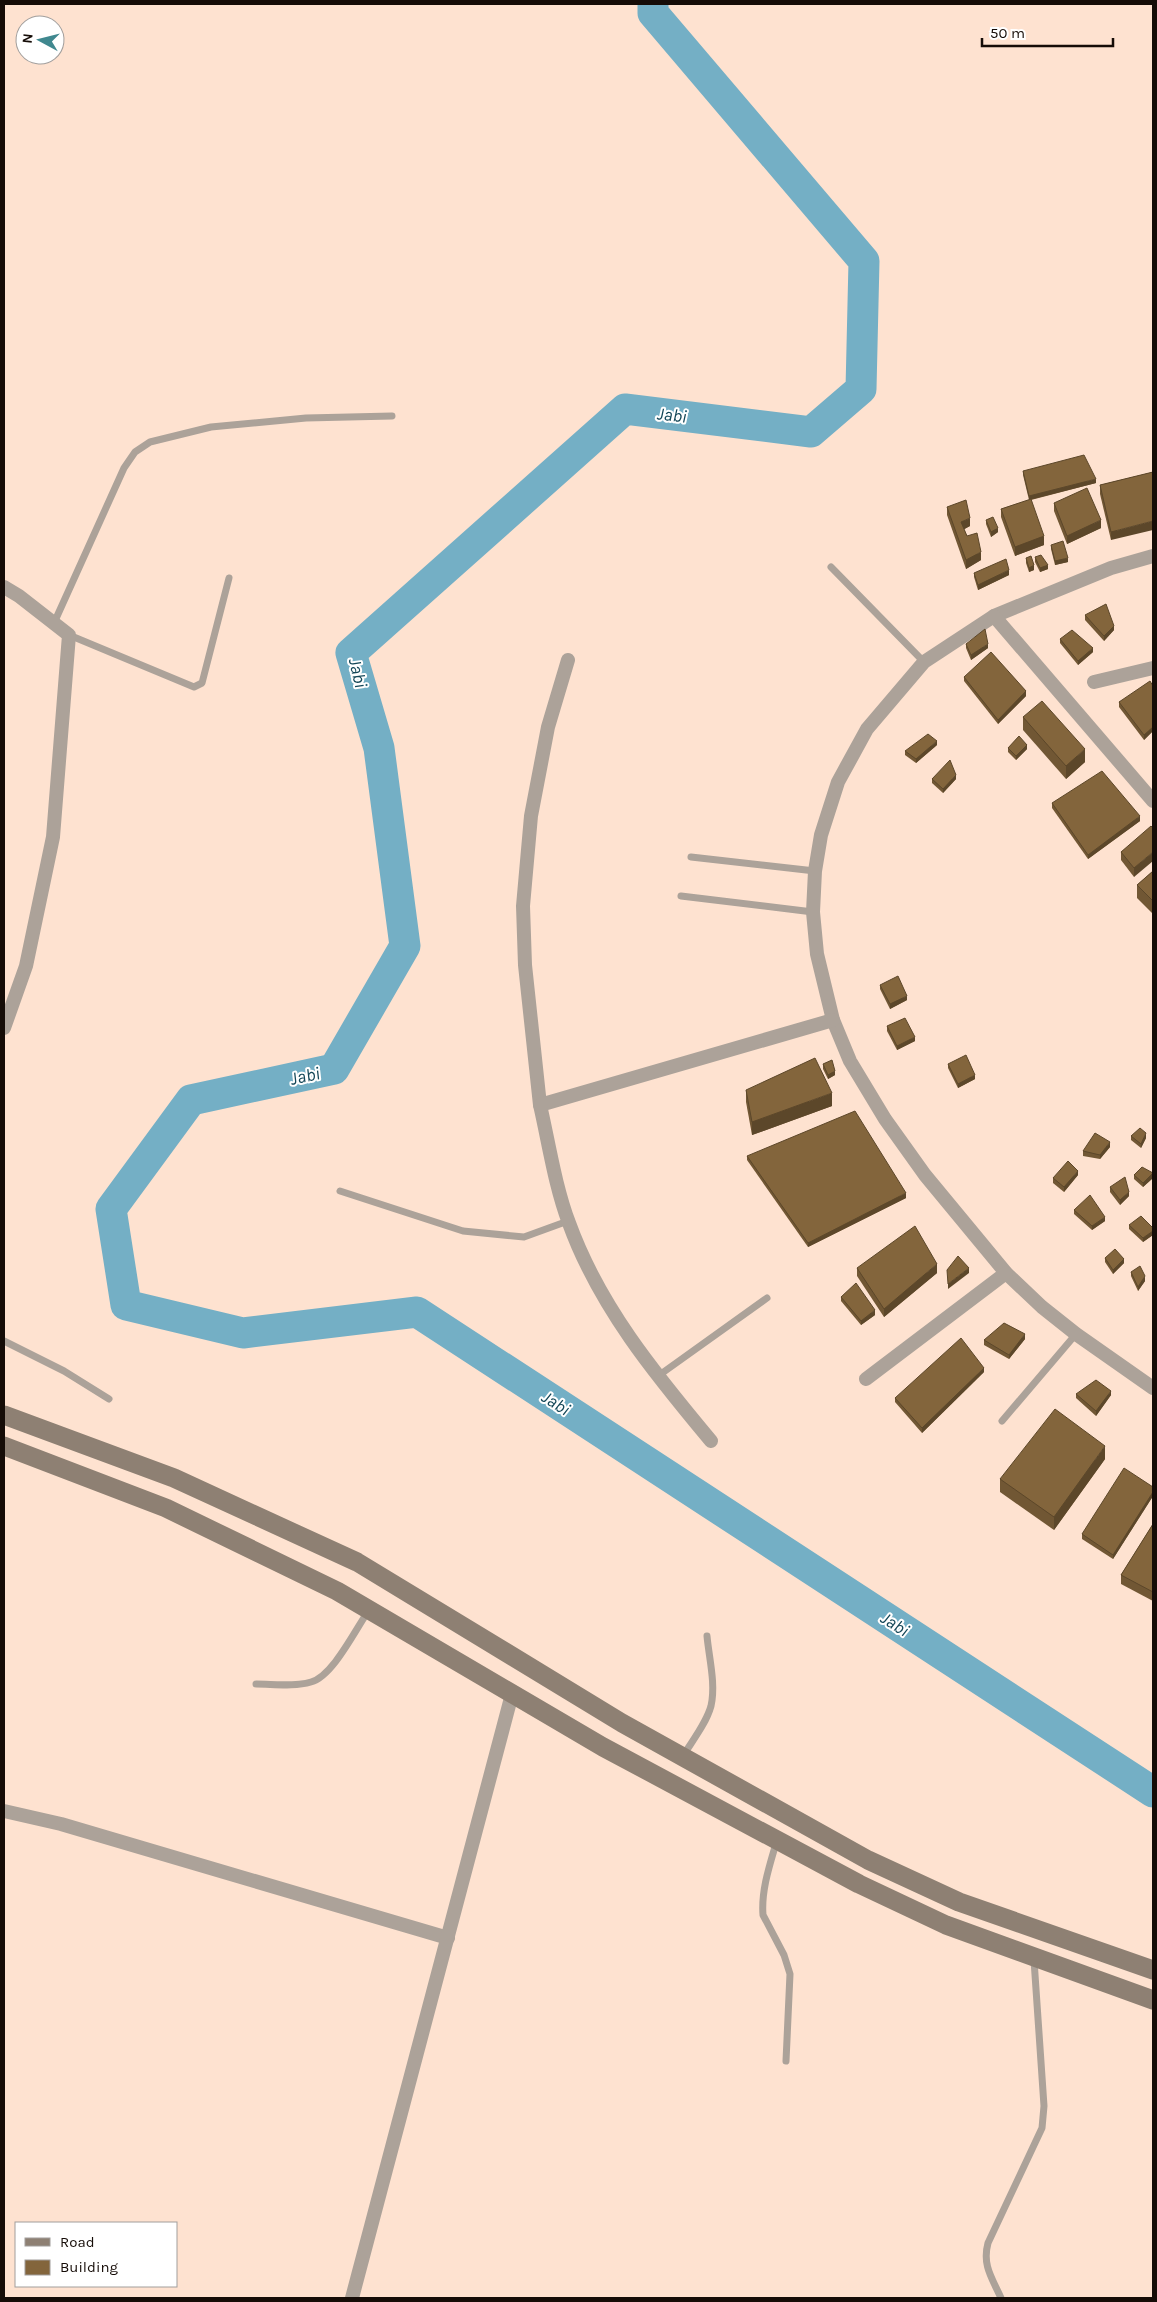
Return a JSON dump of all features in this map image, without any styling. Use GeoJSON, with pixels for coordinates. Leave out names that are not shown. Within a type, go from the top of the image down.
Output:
{"type":"FeatureCollection","features":[{"type":"Feature","properties":{"kind":"main road"},"geometry":{"type":"LineString","coordinates":[[4,1415],[174,1478],[357,1562],[622,1723],[868,1860],[960,1902],[1153,1970]]}},
{"type":"Feature","properties":{"kind":"main road"},"geometry":{"type":"LineString","coordinates":[[4,1446],[166,1508],[337,1591],[604,1747],[859,1884],[946,1925],[1153,2000]]}},
{"type":"Feature","properties":{"kind":"street"},"geometry":{"type":"LineString","coordinates":[[1153,556],[1111,568],[994,616],[924,662],[867,729],[838,782],[821,835],[814,871],[813,912],[817,954],[833,1020],[850,1061],[885,1119],[925,1175],[1006,1273],[1042,1307],[1076,1334],[1153,1388]]}},
{"type":"Feature","properties":{"kind":"street"},"geometry":{"type":"LineString","coordinates":[[4,587],[19,596],[70,635],[53,837],[26,966],[4,1028]]}},
{"type":"Feature","properties":{"kind":"street"},"geometry":{"type":"LineString","coordinates":[[994,616],[1153,801]]}},
{"type":"Feature","properties":{"kind":"street"},"geometry":{"type":"LineString","coordinates":[[568,660],[548,727],[531,816],[523,906],[525,965],[540,1105],[568,1221],[599,1289],[630,1339],[711,1440]]}},
{"type":"Feature","properties":{"kind":"street"},"geometry":{"type":"LineString","coordinates":[[1094,682],[1153,668]]}},
{"type":"Feature","properties":{"kind":"street"},"geometry":{"type":"LineString","coordinates":[[540,1105],[833,1020]]}},
{"type":"Feature","properties":{"kind":"street"},"geometry":{"type":"LineString","coordinates":[[866,1379],[1006,1273]]}},
{"type":"Feature","properties":{"kind":"street"},"geometry":{"type":"LineString","coordinates":[[352,2298],[512,1694]]}},
{"type":"Feature","properties":{"kind":"street"},"geometry":{"type":"LineString","coordinates":[[4,1811],[61,1824],[448,1938]]}},
{"type":"Feature","properties":{"kind":"lane"},"geometry":{"type":"LineString","coordinates":[[54,623],[124,468],[135,452],[150,442],[211,427],[306,418],[392,416]]}},
{"type":"Feature","properties":{"kind":"lane"},"geometry":{"type":"LineString","coordinates":[[831,566],[924,662]]}},
{"type":"Feature","properties":{"kind":"lane"},"geometry":{"type":"LineString","coordinates":[[70,635],[194,687],[202,682],[229,578]]}},
{"type":"Feature","properties":{"kind":"lane"},"geometry":{"type":"LineString","coordinates":[[691,857],[814,871]]}},
{"type":"Feature","properties":{"kind":"lane"},"geometry":{"type":"LineString","coordinates":[[681,896],[813,912]]}},
{"type":"Feature","properties":{"kind":"lane"},"geometry":{"type":"LineString","coordinates":[[340,1191],[463,1232],[524,1237],[568,1221]]}},
{"type":"Feature","properties":{"kind":"lane"},"geometry":{"type":"LineString","coordinates":[[658,1376],[767,1298]]}},
{"type":"Feature","properties":{"kind":"lane"},"geometry":{"type":"LineString","coordinates":[[1002,1421],[1076,1334]]}},
{"type":"Feature","properties":{"kind":"lane"},"geometry":{"type":"LineString","coordinates":[[4,1341],[64,1371],[109,1400]]}},
{"type":"Feature","properties":{"kind":"lane"},"geometry":{"type":"LineString","coordinates":[[256,1684],[308,1683],[320,1679],[330,1669],[369,1610]]}},
{"type":"Feature","properties":{"kind":"lane"},"geometry":{"type":"LineString","coordinates":[[683,1757],[711,1706],[712,1687],[707,1636]]}},
{"type":"Feature","properties":{"kind":"lane"},"geometry":{"type":"LineString","coordinates":[[777,1840],[762,1908],[763,1915],[784,1955],[789,1969],[786,2061]]}},
{"type":"Feature","properties":{"kind":"lane"},"geometry":{"type":"LineString","coordinates":[[1001,2298],[988,2269],[985,2256],[988,2243],[1042,2128],[1044,2106],[1034,1956]]}},
{"type":"Feature","properties":{"kind":"building"},"geometry":{"type":"Polygon","coordinates":[[[1084,455],[1096,479],[1029,496],[1023,471],[1084,455]]]}},
{"type":"Feature","properties":{"kind":"building"},"geometry":{"type":"Polygon","coordinates":[[[1153,472],[1153,521],[1111,532],[1100,485],[1153,472]]]}},
{"type":"Feature","properties":{"kind":"building"},"geometry":{"type":"Polygon","coordinates":[[[1087,488],[1101,520],[1067,536],[1054,503],[1087,488]]]}},
{"type":"Feature","properties":{"kind":"building"},"geometry":{"type":"Polygon","coordinates":[[[1031,499],[1044,536],[1015,547],[1001,509],[1031,499]]]}},
{"type":"Feature","properties":{"kind":"building"},"geometry":{"type":"Polygon","coordinates":[[[966,500],[970,518],[961,522],[967,536],[977,533],[981,552],[966,560],[947,507],[966,500]]]}},
{"type":"Feature","properties":{"kind":"building"},"geometry":{"type":"Polygon","coordinates":[[[993,517],[998,528],[991,532],[986,520],[993,517]]]}},
{"type":"Feature","properties":{"kind":"building"},"geometry":{"type":"Polygon","coordinates":[[[1063,541],[1068,558],[1055,561],[1051,545],[1063,541]]]}},
{"type":"Feature","properties":{"kind":"building"},"geometry":{"type":"Polygon","coordinates":[[[1041,555],[1048,565],[1040,568],[1035,557],[1041,555]]]}},
{"type":"Feature","properties":{"kind":"building"},"geometry":{"type":"Polygon","coordinates":[[[1031,556],[1034,565],[1029,568],[1026,558],[1031,556]]]}},
{"type":"Feature","properties":{"kind":"building"},"geometry":{"type":"Polygon","coordinates":[[[1006,559],[1009,570],[978,585],[974,573],[1006,559]]]}},
{"type":"Feature","properties":{"kind":"building"},"geometry":{"type":"Polygon","coordinates":[[[1106,604],[1114,626],[1104,636],[1085,615],[1106,604]]]}},
{"type":"Feature","properties":{"kind":"building"},"geometry":{"type":"Polygon","coordinates":[[[985,629],[988,644],[971,655],[966,644],[985,629]]]}},
{"type":"Feature","properties":{"kind":"building"},"geometry":{"type":"Polygon","coordinates":[[[1072,630],[1093,648],[1078,661],[1060,639],[1072,630]]]}},
{"type":"Feature","properties":{"kind":"building"},"geometry":{"type":"Polygon","coordinates":[[[991,652],[1026,691],[998,720],[964,677],[991,652]]]}},
{"type":"Feature","properties":{"kind":"building"},"geometry":{"type":"Polygon","coordinates":[[[1150,681],[1153,686],[1153,727],[1144,735],[1119,702],[1150,681]]]}},
{"type":"Feature","properties":{"kind":"building"},"geometry":{"type":"Polygon","coordinates":[[[1042,701],[1085,749],[1066,766],[1023,717],[1042,701]]]}},
{"type":"Feature","properties":{"kind":"building"},"geometry":{"type":"Polygon","coordinates":[[[928,734],[937,741],[916,759],[905,751],[928,734]]]}},
{"type":"Feature","properties":{"kind":"building"},"geometry":{"type":"Polygon","coordinates":[[[1019,736],[1027,745],[1016,756],[1008,748],[1019,736]]]}},
{"type":"Feature","properties":{"kind":"building"},"geometry":{"type":"Polygon","coordinates":[[[950,760],[956,775],[943,789],[932,779],[950,760]]]}},
{"type":"Feature","properties":{"kind":"building"},"geometry":{"type":"Polygon","coordinates":[[[1102,771],[1140,816],[1088,855],[1052,803],[1102,771]]]}},
{"type":"Feature","properties":{"kind":"building"},"geometry":{"type":"Polygon","coordinates":[[[1151,826],[1153,828],[1153,852],[1134,868],[1121,852],[1151,826]]]}},
{"type":"Feature","properties":{"kind":"building"},"geometry":{"type":"Polygon","coordinates":[[[1153,871],[1153,901],[1137,885],[1153,871]]]}},
{"type":"Feature","properties":{"kind":"building"},"geometry":{"type":"Polygon","coordinates":[[[898,976],[907,996],[890,1004],[880,985],[898,976]]]}},
{"type":"Feature","properties":{"kind":"building"},"geometry":{"type":"Polygon","coordinates":[[[905,1018],[915,1037],[897,1046],[887,1026],[905,1018]]]}},
{"type":"Feature","properties":{"kind":"building"},"geometry":{"type":"Polygon","coordinates":[[[966,1055],[975,1075],[958,1084],[948,1064],[966,1055]]]}},
{"type":"Feature","properties":{"kind":"building"},"geometry":{"type":"Polygon","coordinates":[[[815,1058],[832,1093],[752,1122],[746,1090],[815,1058]]]}},
{"type":"Feature","properties":{"kind":"building"},"geometry":{"type":"Polygon","coordinates":[[[832,1060],[835,1071],[828,1075],[823,1064],[832,1060]]]}},
{"type":"Feature","properties":{"kind":"building"},"geometry":{"type":"Polygon","coordinates":[[[855,1111],[906,1193],[808,1243],[747,1156],[855,1111]]]}},
{"type":"Feature","properties":{"kind":"building"},"geometry":{"type":"Polygon","coordinates":[[[1140,1128],[1146,1133],[1141,1144],[1131,1136],[1140,1128]]]}},
{"type":"Feature","properties":{"kind":"building"},"geometry":{"type":"Polygon","coordinates":[[[1095,1133],[1110,1142],[1100,1155],[1083,1151],[1095,1133]]]}},
{"type":"Feature","properties":{"kind":"building"},"geometry":{"type":"Polygon","coordinates":[[[1068,1161],[1078,1171],[1064,1187],[1053,1178],[1068,1161]]]}},
{"type":"Feature","properties":{"kind":"building"},"geometry":{"type":"Polygon","coordinates":[[[1142,1167],[1153,1173],[1143,1183],[1134,1175],[1142,1167]]]}},
{"type":"Feature","properties":{"kind":"building"},"geometry":{"type":"Polygon","coordinates":[[[1125,1177],[1129,1192],[1120,1200],[1110,1187],[1125,1177]]]}},
{"type":"Feature","properties":{"kind":"building"},"geometry":{"type":"Polygon","coordinates":[[[1090,1195],[1105,1217],[1092,1226],[1074,1210],[1090,1195]]]}},
{"type":"Feature","properties":{"kind":"building"},"geometry":{"type":"Polygon","coordinates":[[[1141,1216],[1153,1228],[1153,1231],[1143,1238],[1129,1225],[1141,1216]]]}},
{"type":"Feature","properties":{"kind":"building"},"geometry":{"type":"Polygon","coordinates":[[[915,1226],[937,1264],[884,1309],[857,1268],[915,1226]]]}},
{"type":"Feature","properties":{"kind":"building"},"geometry":{"type":"Polygon","coordinates":[[[1115,1249],[1124,1259],[1113,1270],[1105,1258],[1115,1249]]]}},
{"type":"Feature","properties":{"kind":"building"},"geometry":{"type":"Polygon","coordinates":[[[958,1256],[969,1268],[948,1284],[947,1270],[958,1256]]]}},
{"type":"Feature","properties":{"kind":"building"},"geometry":{"type":"Polygon","coordinates":[[[1140,1266],[1145,1276],[1138,1287],[1131,1272],[1140,1266]]]}},
{"type":"Feature","properties":{"kind":"building"},"geometry":{"type":"Polygon","coordinates":[[[856,1283],[875,1310],[861,1321],[841,1297],[856,1283]]]}},
{"type":"Feature","properties":{"kind":"building"},"geometry":{"type":"Polygon","coordinates":[[[1004,1323],[1025,1334],[1009,1355],[984,1340],[1004,1323]]]}},
{"type":"Feature","properties":{"kind":"building"},"geometry":{"type":"Polygon","coordinates":[[[961,1338],[984,1368],[922,1428],[895,1398],[961,1338]]]}},
{"type":"Feature","properties":{"kind":"building"},"geometry":{"type":"Polygon","coordinates":[[[1096,1380],[1111,1391],[1096,1411],[1076,1394],[1096,1380]]]}},
{"type":"Feature","properties":{"kind":"building"},"geometry":{"type":"Polygon","coordinates":[[[1055,1409],[1105,1446],[1054,1517],[1000,1479],[1055,1409]]]}},
{"type":"Feature","properties":{"kind":"building"},"geometry":{"type":"Polygon","coordinates":[[[1124,1468],[1153,1487],[1153,1492],[1113,1555],[1082,1534],[1124,1468]]]}},
{"type":"Feature","properties":{"kind":"building"},"geometry":{"type":"Polygon","coordinates":[[[1153,1524],[1153,1592],[1121,1575],[1153,1524]]]}},
{"type":"Feature","properties":{"kind":"waterway","name":"Jabi"},"geometry":{"type":"LineString","coordinates":[[653,4],[653,13],[864,261],[861,389],[811,432],[625,409],[351,653],[379,748],[405,946],[334,1069],[191,1100],[111,1209],[126,1305],[243,1333],[417,1312],[1153,1792]]}}]}
